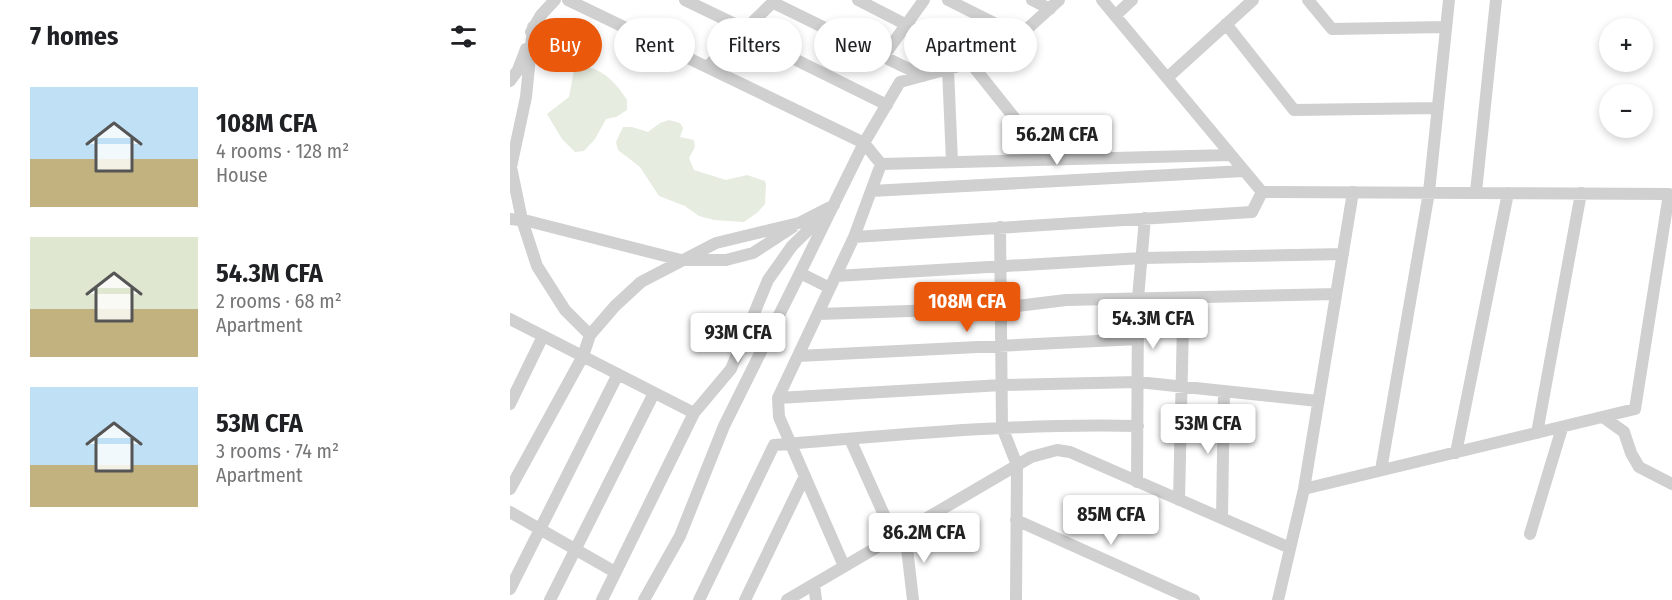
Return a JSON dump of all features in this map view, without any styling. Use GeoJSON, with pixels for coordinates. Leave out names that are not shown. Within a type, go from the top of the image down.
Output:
{"type":"FeatureCollection","features":[{"type":"Feature","properties":{"kind":"street"},"geometry":{"type":"LineString","coordinates":[[540,18],[555,0]]}},
{"type":"Feature","properties":{"kind":"street"},"geometry":{"type":"LineString","coordinates":[[685,0],[719,18]]}},
{"type":"Feature","properties":{"kind":"street"},"geometry":{"type":"LineString","coordinates":[[858,0],[904,24]]}},
{"type":"Feature","properties":{"kind":"street"},"geometry":{"type":"LineString","coordinates":[[911,18],[924,0]]}},
{"type":"Feature","properties":{"kind":"street"},"geometry":{"type":"LineString","coordinates":[[948,0],[984,18]]}},
{"type":"Feature","properties":{"kind":"street"},"geometry":{"type":"LineString","coordinates":[[1032,0],[1055,4]]}},
{"type":"Feature","properties":{"kind":"street"},"geometry":{"type":"LineString","coordinates":[[1102,0],[1262,192],[1668,194],[1635,409],[1304,489]]}},
{"type":"Feature","properties":{"kind":"street"},"geometry":{"type":"LineString","coordinates":[[1115,16],[1132,0]]}},
{"type":"Feature","properties":{"kind":"street"},"geometry":{"type":"LineString","coordinates":[[1167,78],[1253,0]]}},
{"type":"Feature","properties":{"kind":"street"},"geometry":{"type":"LineString","coordinates":[[1308,0],[1332,29],[1446,27]]}},
{"type":"Feature","properties":{"kind":"street"},"geometry":{"type":"LineString","coordinates":[[1381,470],[1429,192],[1449,0]]}},
{"type":"Feature","properties":{"kind":"street"},"geometry":{"type":"LineString","coordinates":[[1476,192],[1496,0]]}},
{"type":"Feature","properties":{"kind":"street"},"geometry":{"type":"LineString","coordinates":[[573,1],[707,67]]}},
{"type":"Feature","properties":{"kind":"street"},"geometry":{"type":"LineString","coordinates":[[756,18],[774,1],[814,21]]}},
{"type":"Feature","properties":{"kind":"street"},"geometry":{"type":"LineString","coordinates":[[1037,19],[1055,4]]}},
{"type":"Feature","properties":{"kind":"street"},"geometry":{"type":"LineString","coordinates":[[1226,24],[1294,110],[1438,108]]}},
{"type":"Feature","properties":{"kind":"street"},"geometry":{"type":"LineString","coordinates":[[892,45],[904,28]]}},
{"type":"Feature","properties":{"kind":"street"},"geometry":{"type":"LineString","coordinates":[[510,81],[519,70],[528,42]]}},
{"type":"Feature","properties":{"kind":"street"},"geometry":{"type":"LineString","coordinates":[[802,61],[887,105]]}},
{"type":"Feature","properties":{"kind":"street"},"geometry":{"type":"LineString","coordinates":[[892,61],[922,76]]}},
{"type":"Feature","properties":{"kind":"street"},"geometry":{"type":"LineString","coordinates":[[528,72],[526,97],[511,166],[516,220],[537,266],[565,310],[590,335]]}},
{"type":"Feature","properties":{"kind":"street"},"geometry":{"type":"LineString","coordinates":[[717,72],[864,143],[881,165]]}},
{"type":"Feature","properties":{"kind":"street"},"geometry":{"type":"LineString","coordinates":[[644,600],[680,536],[724,426],[864,143],[900,82],[937,72]]}},
{"type":"Feature","properties":{"kind":"street"},"geometry":{"type":"LineString","coordinates":[[948,72],[952,162]]}},
{"type":"Feature","properties":{"kind":"street"},"geometry":{"type":"LineString","coordinates":[[980,72],[1048,160]]}},
{"type":"Feature","properties":{"kind":"street"},"geometry":{"type":"LineString","coordinates":[[881,165],[1230,154]]}},
{"type":"Feature","properties":{"kind":"street"},"geometry":{"type":"LineString","coordinates":[[844,566],[779,417],[778,398],[854,237],[881,165]]}},
{"type":"Feature","properties":{"kind":"street"},"geometry":{"type":"LineString","coordinates":[[871,191],[1244,171]]}},
{"type":"Feature","properties":{"kind":"street"},"geometry":{"type":"LineString","coordinates":[[854,237],[1252,212],[1262,192]]}},
{"type":"Feature","properties":{"kind":"street"},"geometry":{"type":"LineString","coordinates":[[1278,600],[1304,489],[1353,192]]}},
{"type":"Feature","properties":{"kind":"street"},"geometry":{"type":"LineString","coordinates":[[1456,453],[1508,193]]}},
{"type":"Feature","properties":{"kind":"street"},"geometry":{"type":"LineString","coordinates":[[1538,434],[1581,193]]}},
{"type":"Feature","properties":{"kind":"street"},"geometry":{"type":"LineString","coordinates":[[516,220],[681,261],[726,260],[753,253],[799,223],[834,204]]}},
{"type":"Feature","properties":{"kind":"street"},"geometry":{"type":"LineString","coordinates":[[602,600],[694,413],[731,369],[768,280],[792,246],[834,204]]}},
{"type":"Feature","properties":{"kind":"street"},"geometry":{"type":"LineString","coordinates":[[1137,482],[1138,298],[1145,218]]}},
{"type":"Feature","properties":{"kind":"street"},"geometry":{"type":"LineString","coordinates":[[510,489],[583,356],[590,335],[615,306],[641,282],[716,243],[799,223]]}},
{"type":"Feature","properties":{"kind":"street"},"geometry":{"type":"LineString","coordinates":[[1000,227],[1002,427],[1017,465],[1016,600]]}},
{"type":"Feature","properties":{"kind":"street"},"geometry":{"type":"LineString","coordinates":[[836,276],[1142,258],[1343,254]]}},
{"type":"Feature","properties":{"kind":"street"},"geometry":{"type":"LineString","coordinates":[[800,273],[830,288]]}},
{"type":"Feature","properties":{"kind":"street"},"geometry":{"type":"LineString","coordinates":[[818,314],[1001,308],[1066,300],[1336,294]]}},
{"type":"Feature","properties":{"kind":"street"},"geometry":{"type":"LineString","coordinates":[[510,319],[694,413]]}},
{"type":"Feature","properties":{"kind":"street"},"geometry":{"type":"LineString","coordinates":[[1179,500],[1183,324]]}},
{"type":"Feature","properties":{"kind":"street"},"geometry":{"type":"LineString","coordinates":[[510,404],[543,336]]}},
{"type":"Feature","properties":{"kind":"street"},"geometry":{"type":"LineString","coordinates":[[798,356],[1138,339]]}},
{"type":"Feature","properties":{"kind":"street"},"geometry":{"type":"LineString","coordinates":[[510,589],[618,374]]}},
{"type":"Feature","properties":{"kind":"street"},"geometry":{"type":"LineString","coordinates":[[778,398],[1002,385],[1138,382],[1318,401]]}},
{"type":"Feature","properties":{"kind":"street"},"geometry":{"type":"LineString","coordinates":[[1222,518],[1224,391]]}},
{"type":"Feature","properties":{"kind":"street"},"geometry":{"type":"LineString","coordinates":[[550,600],[654,393]]}},
{"type":"Feature","properties":{"kind":"street"},"geometry":{"type":"LineString","coordinates":[[1603,417],[1624,432],[1631,453],[1639,467],[1672,484]]}},
{"type":"Feature","properties":{"kind":"street"},"geometry":{"type":"LineString","coordinates":[[699,600],[774,445],[1002,427],[1081,424],[1138,426]]}},
{"type":"Feature","properties":{"kind":"street"},"geometry":{"type":"LineString","coordinates":[[1530,534],[1562,428]]}},
{"type":"Feature","properties":{"kind":"street"},"geometry":{"type":"LineString","coordinates":[[850,439],[899,534],[912,600]]}},
{"type":"Feature","properties":{"kind":"street"},"geometry":{"type":"LineString","coordinates":[[787,600],[1017,465],[1044,452],[1057,450],[1070,452],[1290,548]]}},
{"type":"Feature","properties":{"kind":"street"},"geometry":{"type":"LineString","coordinates":[[745,600],[805,476]]}},
{"type":"Feature","properties":{"kind":"street"},"geometry":{"type":"LineString","coordinates":[[510,512],[615,572]]}},
{"type":"Feature","properties":{"kind":"street"},"geometry":{"type":"LineString","coordinates":[[1016,520],[1194,600]]}},
{"type":"Feature","properties":{"kind":"street"},"geometry":{"type":"LineString","coordinates":[[814,584],[816,600]]}},
{"type":"Feature","properties":{"kind":"shaded area"},"geometry":{"type":"Polygon","coordinates":[[[574,72],[601,72],[614,83],[627,100],[627,110],[616,117],[606,119],[595,139],[584,151],[575,152],[562,139],[547,114],[569,97],[574,72]]]}},
{"type":"Feature","properties":{"kind":"shaded area"},"geometry":{"type":"Polygon","coordinates":[[[669,120],[680,123],[683,128],[680,137],[694,140],[695,147],[689,158],[694,170],[726,180],[747,175],[765,181],[765,204],[758,212],[744,222],[714,220],[699,216],[685,206],[659,196],[640,167],[618,150],[616,142],[623,127],[648,132],[660,123],[669,120]]]}}]}
